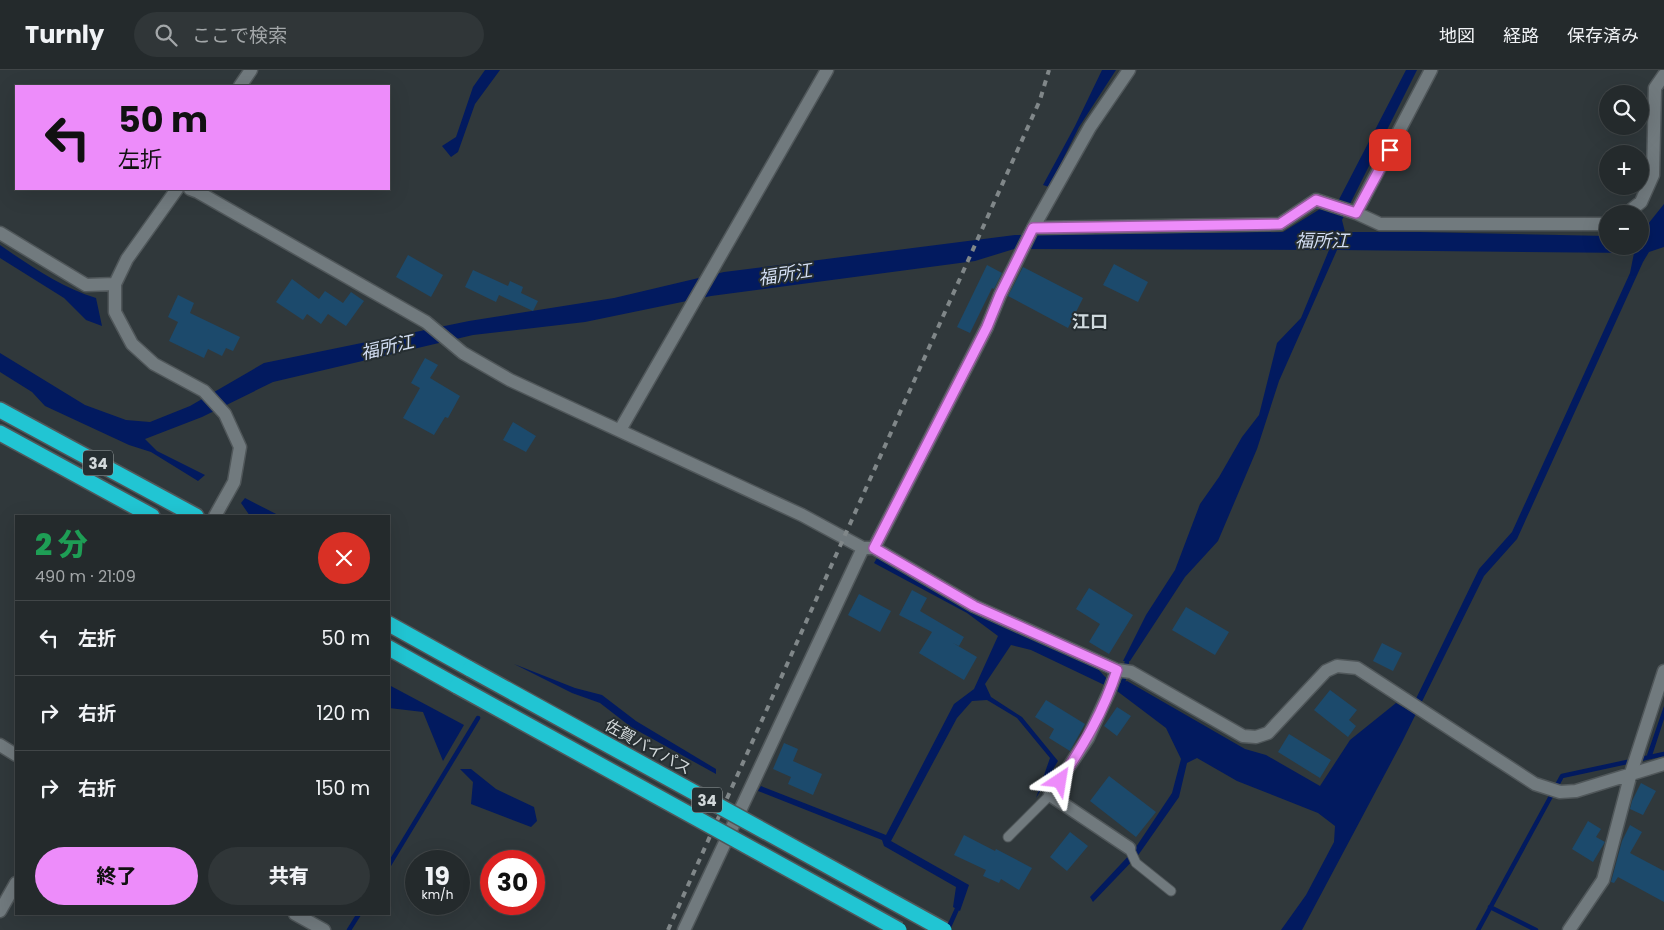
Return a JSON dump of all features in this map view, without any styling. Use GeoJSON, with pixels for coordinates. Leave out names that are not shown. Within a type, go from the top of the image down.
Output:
{"type":"FeatureCollection","features":[{"type":"Feature","properties":{"kind":"highway","name":"34"},"geometry":{"type":"LineString","coordinates":[[0,410],[194,515]]}},
{"type":"Feature","properties":{"kind":"highway","name":"34"},"geometry":{"type":"LineString","coordinates":[[0,433],[150,515]]}},
{"type":"Feature","properties":{"kind":"highway","name":"佐賀バイパス"},"geometry":{"type":"LineString","coordinates":[[390,625],[944,930]]}},
{"type":"Feature","properties":{"kind":"highway","name":"34"},"geometry":{"type":"LineString","coordinates":[[390,649],[899,930]]}},
{"type":"Feature","properties":{"kind":"street"},"geometry":{"type":"LineString","coordinates":[[241,85],[251,70]]}},
{"type":"Feature","properties":{"kind":"street"},"geometry":{"type":"LineString","coordinates":[[620,430],[826,70]]}},
{"type":"Feature","properties":{"kind":"street"},"geometry":{"type":"LineString","coordinates":[[686,929],[868,548],[987,327],[1019,255],[1090,127],[1129,70]]}},
{"type":"Feature","properties":{"kind":"street"},"geometry":{"type":"LineString","coordinates":[[1356,213],[1431,70]]}},
{"type":"Feature","properties":{"kind":"street"},"geometry":{"type":"LineString","coordinates":[[1637,205],[1641,202],[1653,175],[1655,88],[1664,75]]}},
{"type":"Feature","properties":{"kind":"street"},"geometry":{"type":"LineString","coordinates":[[176,190],[128,259],[115,284],[115,312],[132,344],[154,364],[204,391],[224,414],[240,447],[234,482],[216,515]]}},
{"type":"Feature","properties":{"kind":"street"},"geometry":{"type":"LineString","coordinates":[[192,190],[207,196],[426,322],[463,353],[510,380],[802,515],[868,548],[974,606],[1121,672],[1243,736],[1256,737],[1268,733],[1326,671],[1337,666],[1357,668],[1535,784],[1554,790],[1576,791],[1664,764]]}},
{"type":"Feature","properties":{"kind":"street"},"geometry":{"type":"LineString","coordinates":[[1033,228],[1280,224],[1316,200],[1356,213],[1380,224],[1599,224]]}},
{"type":"Feature","properties":{"kind":"street"},"geometry":{"type":"LineString","coordinates":[[0,233],[86,286],[115,284]]}},
{"type":"Feature","properties":{"kind":"street"},"geometry":{"type":"LineString","coordinates":[[1569,930],[1603,880],[1631,773],[1664,671]]}},
{"type":"Feature","properties":{"kind":"street"},"geometry":{"type":"LineString","coordinates":[[1121,672],[1109,692],[1088,738],[1050,795],[1129,848]]}},
{"type":"Feature","properties":{"kind":"street"},"geometry":{"type":"LineString","coordinates":[[0,745],[15,754]]}},
{"type":"Feature","properties":{"kind":"street"},"geometry":{"type":"LineString","coordinates":[[0,911],[15,885]]}},
{"type":"Feature","properties":{"kind":"street"},"geometry":{"type":"LineString","coordinates":[[297,915],[324,930]]}},
{"type":"Feature","properties":{"kind":"lane"},"geometry":{"type":"LineString","coordinates":[[1008,837],[1050,795]]}},
{"type":"Feature","properties":{"kind":"lane"},"geometry":{"type":"LineString","coordinates":[[1129,848],[1136,863],[1171,891]]}},
{"type":"Feature","properties":{"kind":"water"},"geometry":{"type":"Polygon","coordinates":[[[485,70],[500,70],[475,104],[458,152],[451,157],[442,146],[456,137],[473,87],[485,70]]]}},
{"type":"Feature","properties":{"kind":"water"},"geometry":{"type":"Polygon","coordinates":[[[1102,70],[1116,70],[1079,127],[1049,187],[1043,185],[1075,126],[1102,70]]]}},
{"type":"Feature","properties":{"kind":"water","name":"福所江"},"geometry":{"type":"Polygon","coordinates":[[[1406,70],[1417,70],[1342,220],[1345,232],[1599,236],[1599,253],[1337,250],[1279,381],[1257,449],[1218,541],[1185,577],[1130,661],[1123,661],[1146,615],[1175,570],[1200,504],[1219,477],[1242,437],[1259,415],[1277,343],[1301,318],[1329,250],[1014,249],[975,261],[711,296],[585,322],[473,335],[273,382],[202,417],[145,439],[157,451],[205,475],[198,481],[151,452],[129,445],[45,406],[32,392],[0,372],[0,353],[85,405],[126,420],[150,422],[190,406],[264,363],[469,321],[614,298],[724,272],[1015,235],[1283,232],[1320,209],[1332,213],[1406,70]]]}},
{"type":"Feature","properties":{"kind":"water"},"geometry":{"type":"Polygon","coordinates":[[[1664,204],[1664,247],[1649,252],[1649,223],[1664,204]]]}},
{"type":"Feature","properties":{"kind":"water"},"geometry":{"type":"Polygon","coordinates":[[[0,245],[58,282],[96,298],[102,326],[86,320],[64,298],[0,258],[0,245]]]}},
{"type":"Feature","properties":{"kind":"water"},"geometry":{"type":"Polygon","coordinates":[[[1634,255],[1647,255],[1517,539],[1484,576],[1402,742],[1302,930],[1281,930],[1306,895],[1334,842],[1335,826],[1318,813],[1237,781],[1197,758],[1187,763],[1179,797],[1139,854],[1093,902],[1090,897],[1134,850],[1172,793],[1181,759],[1166,728],[1117,691],[1031,650],[1011,645],[985,684],[991,697],[1022,717],[1058,761],[1036,798],[1050,758],[1017,718],[987,700],[972,701],[957,718],[891,841],[969,885],[960,911],[953,907],[956,887],[884,846],[882,840],[758,791],[761,786],[886,835],[954,704],[974,689],[998,636],[967,613],[874,563],[877,558],[974,612],[1095,666],[1109,681],[1118,684],[1127,681],[1245,749],[1266,755],[1320,786],[1350,740],[1396,703],[1410,711],[1479,569],[1512,532],[1630,273],[1634,255]]]}},
{"type":"Feature","properties":{"kind":"water"},"geometry":{"type":"Polygon","coordinates":[[[245,498],[278,515],[249,515],[241,503],[245,498]]]}},
{"type":"Feature","properties":{"kind":"water"},"geometry":{"type":"Polygon","coordinates":[[[514,664],[575,688],[602,695],[636,721],[716,769],[716,774],[631,727],[600,703],[572,693],[514,664]]]}},
{"type":"Feature","properties":{"kind":"water"},"geometry":{"type":"Polygon","coordinates":[[[390,686],[464,725],[443,761],[423,712],[390,708],[390,686]]]}},
{"type":"Feature","properties":{"kind":"water"},"geometry":{"type":"Polygon","coordinates":[[[1664,706],[1664,719],[1651,759],[1647,755],[1664,706]]]}},
{"type":"Feature","properties":{"kind":"water"},"geometry":{"type":"Polygon","coordinates":[[[460,769],[471,769],[496,789],[534,807],[537,821],[531,827],[471,804],[473,782],[460,769]]]}},
{"type":"Feature","properties":{"kind":"building"},"geometry":{"type":"Polygon","coordinates":[[[408,255],[443,275],[431,297],[396,277],[408,255]]]}},
{"type":"Feature","properties":{"kind":"building"},"geometry":{"type":"Polygon","coordinates":[[[1114,264],[1148,282],[1138,302],[1103,285],[1114,264]]]}},
{"type":"Feature","properties":{"kind":"building"},"geometry":{"type":"Polygon","coordinates":[[[987,265],[1002,273],[994,289],[992,288],[970,333],[957,327],[987,265]]]}},
{"type":"Feature","properties":{"kind":"building"},"geometry":{"type":"Polygon","coordinates":[[[1023,267],[1083,298],[1068,328],[1008,296],[1023,267]]]}},
{"type":"Feature","properties":{"kind":"building"},"geometry":{"type":"Polygon","coordinates":[[[473,270],[508,286],[510,281],[523,287],[521,293],[538,301],[533,311],[499,295],[496,302],[465,287],[473,270]]]}},
{"type":"Feature","properties":{"kind":"building"},"geometry":{"type":"Polygon","coordinates":[[[292,279],[319,299],[325,291],[343,303],[351,292],[364,301],[346,326],[328,314],[321,324],[307,314],[303,320],[276,302],[292,279]]]}},
{"type":"Feature","properties":{"kind":"building"},"geometry":{"type":"Polygon","coordinates":[[[178,295],[194,303],[190,313],[240,337],[233,351],[226,348],[222,356],[208,349],[204,358],[169,341],[178,322],[168,317],[178,295]]]}},
{"type":"Feature","properties":{"kind":"building"},"geometry":{"type":"Polygon","coordinates":[[[425,358],[438,365],[430,378],[460,396],[448,418],[445,417],[434,435],[403,418],[420,388],[411,383],[425,358]]]}},
{"type":"Feature","properties":{"kind":"building"},"geometry":{"type":"Polygon","coordinates":[[[513,422],[536,436],[526,452],[503,440],[513,422]]]}},
{"type":"Feature","properties":{"kind":"building"},"geometry":{"type":"Polygon","coordinates":[[[1089,588],[1133,615],[1109,654],[1089,642],[1100,624],[1076,609],[1089,588]]]}},
{"type":"Feature","properties":{"kind":"building"},"geometry":{"type":"Polygon","coordinates":[[[912,590],[927,598],[920,611],[964,637],[959,646],[953,643],[977,657],[964,680],[919,653],[932,632],[899,615],[912,590]]]}},
{"type":"Feature","properties":{"kind":"building"},"geometry":{"type":"Polygon","coordinates":[[[859,594],[891,611],[880,632],[848,615],[859,594]]]}},
{"type":"Feature","properties":{"kind":"building"},"geometry":{"type":"Polygon","coordinates":[[[1186,607],[1229,632],[1215,655],[1172,630],[1186,607]]]}},
{"type":"Feature","properties":{"kind":"building"},"geometry":{"type":"Polygon","coordinates":[[[1382,643],[1402,653],[1393,671],[1373,661],[1382,643]]]}},
{"type":"Feature","properties":{"kind":"building"},"geometry":{"type":"Polygon","coordinates":[[[1330,690],[1357,710],[1349,720],[1356,726],[1348,737],[1314,710],[1330,690]]]}},
{"type":"Feature","properties":{"kind":"building"},"geometry":{"type":"Polygon","coordinates":[[[1046,700],[1085,724],[1070,751],[1049,738],[1054,729],[1035,717],[1046,700]]]}},
{"type":"Feature","properties":{"kind":"building"},"geometry":{"type":"Polygon","coordinates":[[[1117,707],[1131,716],[1117,736],[1104,726],[1117,707]]]}},
{"type":"Feature","properties":{"kind":"building"},"geometry":{"type":"Polygon","coordinates":[[[1289,734],[1331,760],[1320,778],[1278,752],[1289,734]]]}},
{"type":"Feature","properties":{"kind":"building"},"geometry":{"type":"Polygon","coordinates":[[[784,743],[798,749],[793,761],[822,774],[813,795],[788,784],[791,777],[773,769],[784,743]]]}},
{"type":"Feature","properties":{"kind":"building"},"geometry":{"type":"Polygon","coordinates":[[[1109,776],[1156,812],[1136,837],[1090,801],[1109,776]]]}},
{"type":"Feature","properties":{"kind":"building"},"geometry":{"type":"Polygon","coordinates":[[[1641,783],[1656,791],[1643,815],[1630,809],[1641,783]]]}},
{"type":"Feature","properties":{"kind":"building"},"geometry":{"type":"Polygon","coordinates":[[[1588,821],[1601,829],[1596,837],[1605,842],[1593,862],[1572,849],[1588,821]]]}},
{"type":"Feature","properties":{"kind":"building"},"geometry":{"type":"Polygon","coordinates":[[[1630,825],[1642,832],[1630,853],[1664,871],[1664,902],[1618,877],[1614,883],[1611,882],[1622,841],[1630,825]]]}},
{"type":"Feature","properties":{"kind":"building"},"geometry":{"type":"Polygon","coordinates":[[[1070,832],[1088,846],[1067,871],[1050,857],[1070,832]]]}},
{"type":"Feature","properties":{"kind":"building"},"geometry":{"type":"Polygon","coordinates":[[[964,835],[1032,868],[1019,890],[1001,879],[999,883],[983,876],[986,870],[954,855],[964,835]]]}},
{"type":"Feature","properties":{"kind":"waterway"},"geometry":{"type":"LineString","coordinates":[[1123,683],[1127,661]]}},
{"type":"Feature","properties":{"kind":"waterway"},"geometry":{"type":"LineString","coordinates":[[390,863],[478,718]]}},
{"type":"Feature","properties":{"kind":"waterway"},"geometry":{"type":"LineString","coordinates":[[1478,930],[1562,776],[1664,754]]}},
{"type":"Feature","properties":{"kind":"waterway"},"geometry":{"type":"LineString","coordinates":[[1490,907],[1536,930]]}},
{"type":"Feature","properties":{"kind":"waterway"},"geometry":{"type":"LineString","coordinates":[[948,929],[957,909]]}},
{"type":"Feature","properties":{"kind":"waterway"},"geometry":{"type":"LineString","coordinates":[[349,930],[358,915]]}},
{"type":"Feature","properties":{"kind":"railway"},"geometry":{"type":"LineString","coordinates":[[668,930],[1040,100],[1049,70]]}},
{"type":"Feature","properties":{"kind":"district","name":"江口"},"geometry":{"type":"Point","coordinates":[1090,321]}},
{"type":"Feature","properties":{"kind":"route"},"geometry":{"type":"LineString","coordinates":[[1060,781],[1088,738],[1117,670],[974,606],[874,548],[987,327],[1000,295],[1033,228],[1280,224],[1316,200],[1356,213],[1390,150]]}}]}
